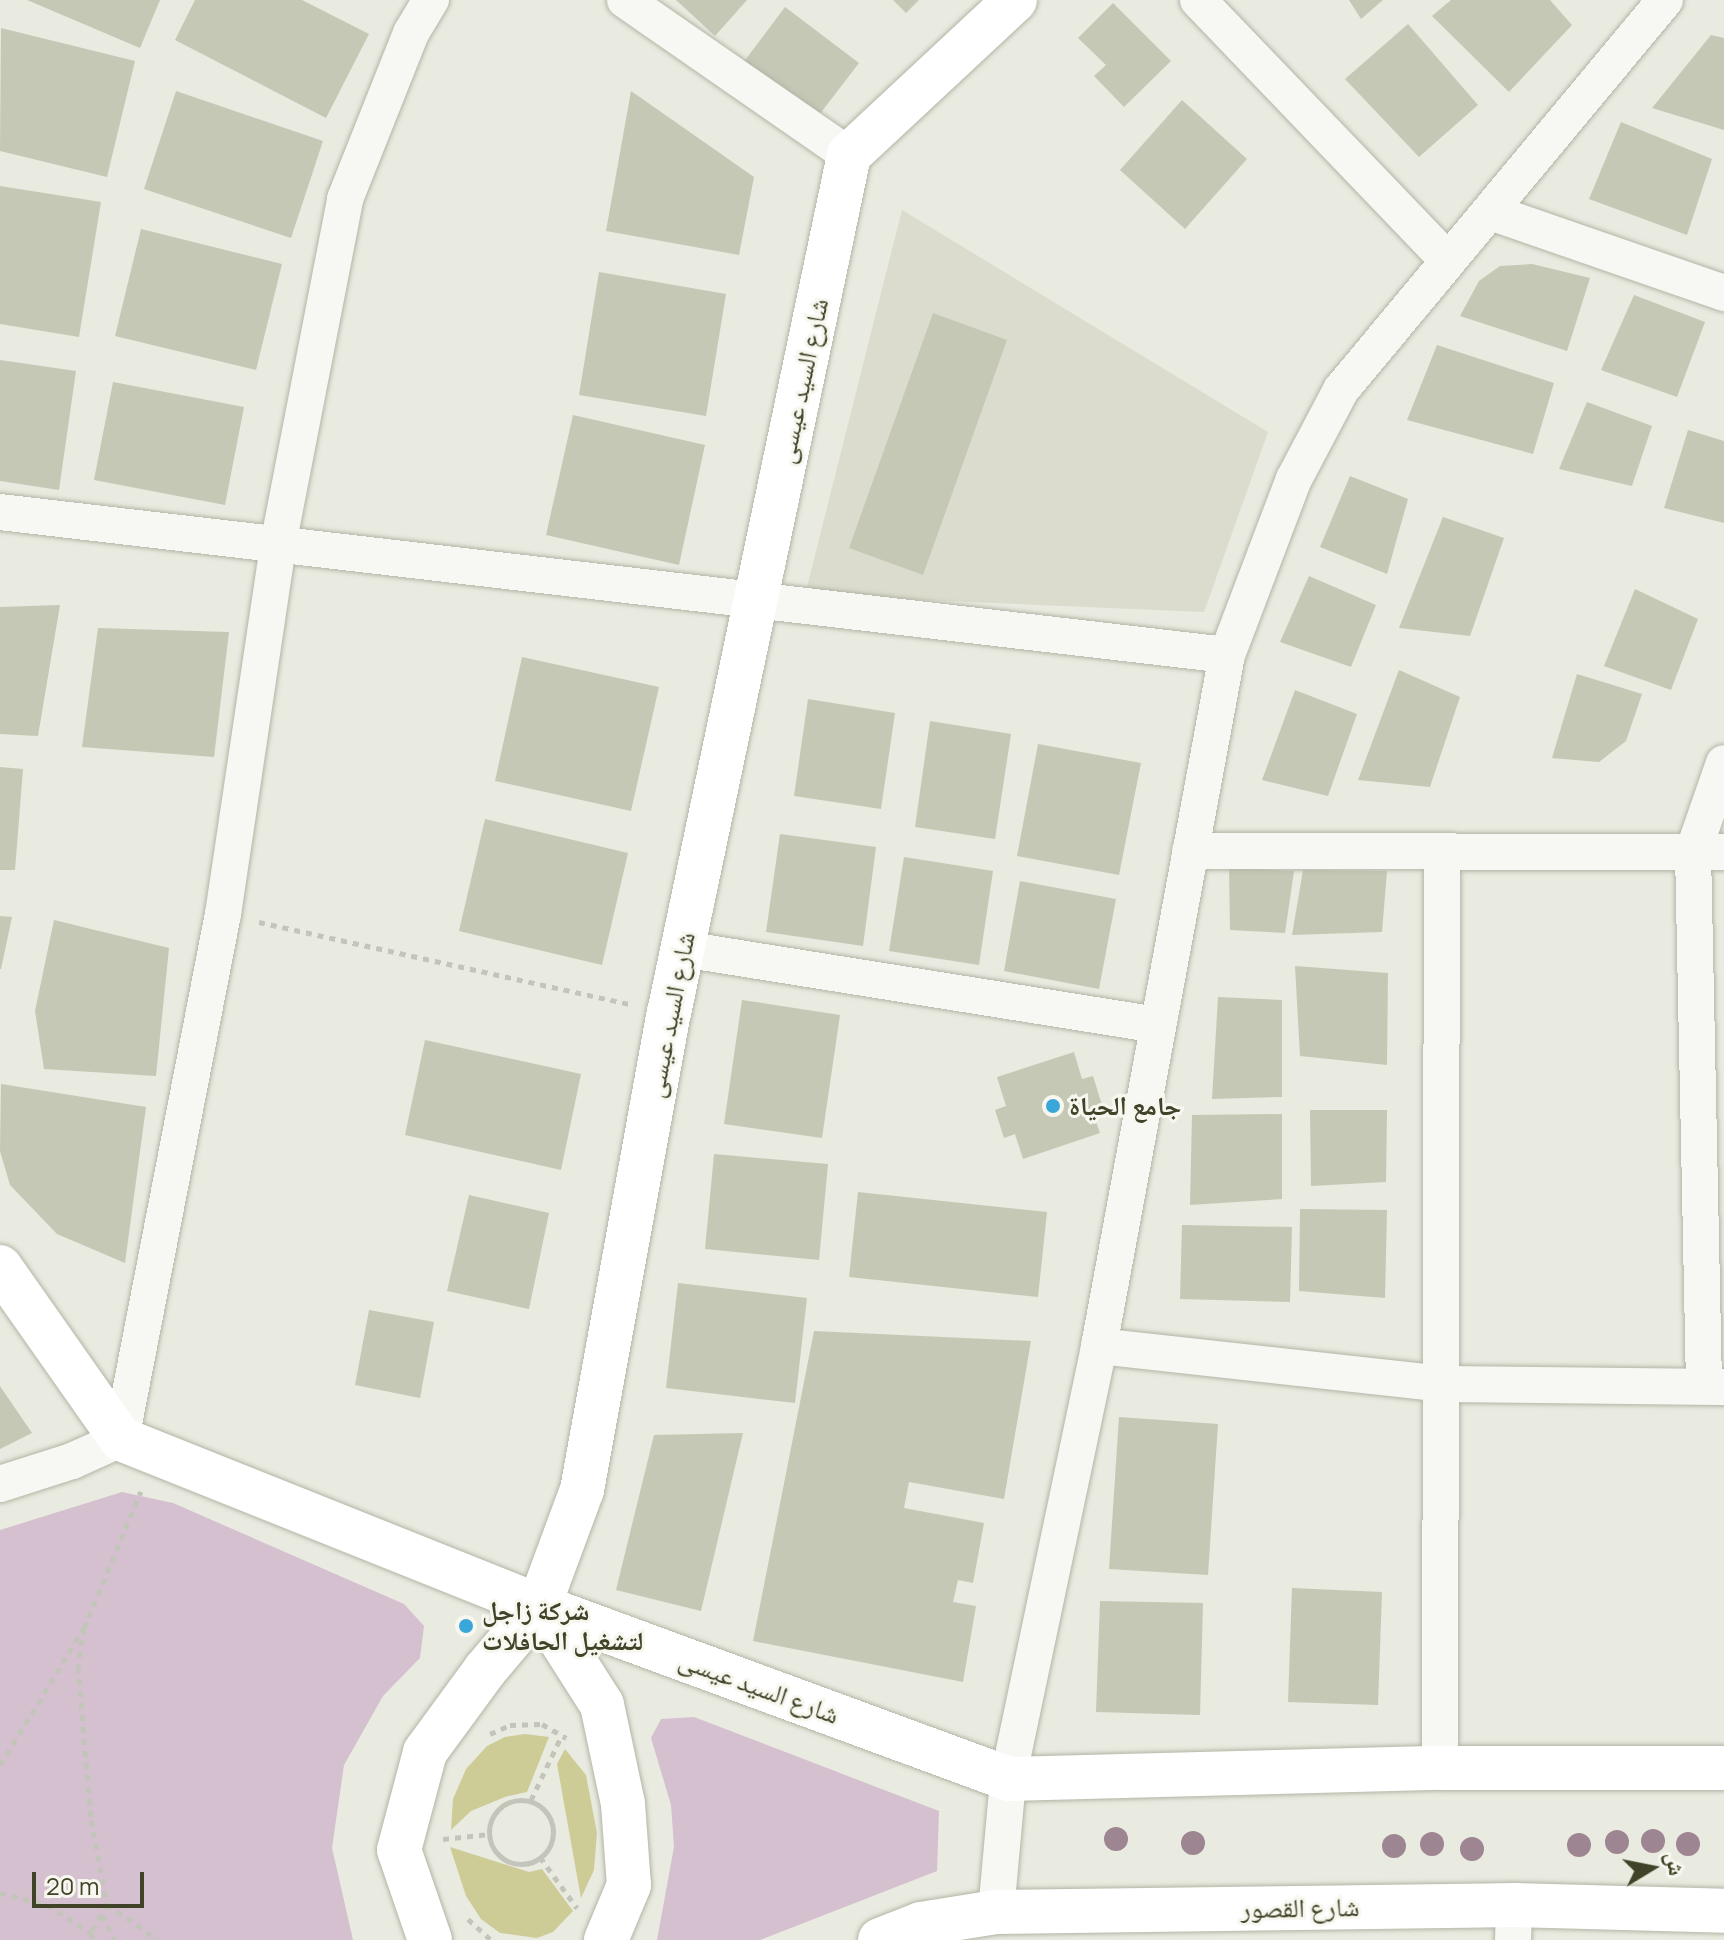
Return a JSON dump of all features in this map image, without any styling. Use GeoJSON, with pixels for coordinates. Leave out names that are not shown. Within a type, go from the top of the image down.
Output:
{"type":"FeatureCollection","features":[{"type":"Feature","properties":{"kind":"street"},"geometry":{"type":"LineString","coordinates":[[121,1439],[223,914],[278,545],[345,199],[411,33],[431,0]]}},
{"type":"Feature","properties":{"kind":"street"},"geometry":{"type":"LineString","coordinates":[[625,0],[849,155],[1015,0]]}},
{"type":"Feature","properties":{"kind":"street"},"geometry":{"type":"LineString","coordinates":[[1198,0],[1448,261]]}},
{"type":"Feature","properties":{"kind":"street"},"geometry":{"type":"LineString","coordinates":[[996,1912],[1008,1779],[1099,1346],[1227,655],[1294,479],[1341,390],[1665,0]]}},
{"type":"Feature","properties":{"kind":"street","name":"شارع السيد عيسى"},"geometry":{"type":"LineString","coordinates":[[849,155],[669,1013],[582,1490],[539,1606],[1008,1779]]}},
{"type":"Feature","properties":{"kind":"street"},"geometry":{"type":"LineString","coordinates":[[1490,212],[1724,293]]}},
{"type":"Feature","properties":{"kind":"street"},"geometry":{"type":"LineString","coordinates":[[0,512],[755,603],[1227,655]]}},
{"type":"Feature","properties":{"kind":"street"},"geometry":{"type":"LineString","coordinates":[[1099,1346],[1441,1384],[1714,1386],[1708,852],[1724,763]]}},
{"type":"Feature","properties":{"kind":"street"},"geometry":{"type":"LineString","coordinates":[[1190,851],[1708,852]]}},
{"type":"Feature","properties":{"kind":"street"},"geometry":{"type":"LineString","coordinates":[[1440,1768],[1442,851]]}},
{"type":"Feature","properties":{"kind":"street"},"geometry":{"type":"LineString","coordinates":[[683,949],[1158,1025]]}},
{"type":"Feature","properties":{"kind":"street"},"geometry":{"type":"LineString","coordinates":[[0,1267],[121,1439],[539,1606],[602,1705],[623,1804],[629,1885],[596,1929]]}},
{"type":"Feature","properties":{"kind":"street"},"geometry":{"type":"LineString","coordinates":[[0,1484],[72,1461],[121,1439]]}},
{"type":"Feature","properties":{"kind":"street"},"geometry":{"type":"LineString","coordinates":[[430,1940],[399,1850],[425,1752],[485,1670],[539,1606]]}},
{"type":"Feature","properties":{"kind":"street"},"geometry":{"type":"LineString","coordinates":[[1008,1779],[1440,1768],[1724,1768]]}},
{"type":"Feature","properties":{"kind":"street","name":"شارع القصور"},"geometry":{"type":"LineString","coordinates":[[880,1940],[921,1924],[996,1912],[1513,1923],[1724,1911]]}},
{"type":"Feature","properties":{"kind":"path"},"geometry":{"type":"LineString","coordinates":[[223,914],[669,1013]]}},
{"type":"Feature","properties":{"kind":"path"},"geometry":{"type":"LineString","coordinates":[[0,1765],[84,1628],[141,1491]]}},
{"type":"Feature","properties":{"kind":"path"},"geometry":{"type":"LineString","coordinates":[[84,1628],[78,1667],[91,1820],[107,1904],[91,1933]]}},
{"type":"Feature","properties":{"kind":"path"},"geometry":{"type":"LineString","coordinates":[[487,1735],[510,1725],[542,1724],[574,1743]]}},
{"type":"Feature","properties":{"kind":"path"},"geometry":{"type":"LineString","coordinates":[[531,1800],[562,1735]]}},
{"type":"Feature","properties":{"kind":"path"},"geometry":{"type":"LineString","coordinates":[[514,1799],[531,1800],[545,1809],[553,1824],[552,1840],[540,1857],[530,1863],[513,1864],[498,1855],[489,1822],[499,1807],[514,1799]]}},
{"type":"Feature","properties":{"kind":"path"},"geometry":{"type":"LineString","coordinates":[[439,1830],[441,1853]]}},
{"type":"Feature","properties":{"kind":"path"},"geometry":{"type":"LineString","coordinates":[[439,1840],[490,1834]]}},
{"type":"Feature","properties":{"kind":"path"},"geometry":{"type":"LineString","coordinates":[[540,1857],[596,1929]]}},
{"type":"Feature","properties":{"kind":"path"},"geometry":{"type":"LineString","coordinates":[[0,1893],[47,1905],[91,1933],[94,1940]]}},
{"type":"Feature","properties":{"kind":"path"},"geometry":{"type":"LineString","coordinates":[[107,1904],[158,1940]]}},
{"type":"Feature","properties":{"kind":"path"},"geometry":{"type":"LineString","coordinates":[[462,1909],[468,1920],[491,1940]]}},
{"type":"Feature","properties":{"kind":"path"},"geometry":{"type":"LineString","coordinates":[[101,1914],[115,1940]]}},
{"type":"Feature","properties":{"kind":"shaded area"},"geometry":{"type":"Polygon","coordinates":[[[902,210],[1268,432],[1204,612],[805,595],[902,210]]]}},
{"type":"Feature","properties":{"kind":"shaded area"},"geometry":{"type":"Polygon","coordinates":[[[122,1492],[173,1503],[404,1604],[424,1626],[420,1658],[383,1696],[344,1765],[332,1848],[353,1940],[0,1940],[0,1530],[122,1492]]]}},
{"type":"Feature","properties":{"kind":"shaded area"},"geometry":{"type":"Polygon","coordinates":[[[694,1717],[939,1811],[937,1871],[760,1940],[657,1940],[674,1847],[671,1805],[651,1738],[661,1719],[694,1717]]]}},
{"type":"Feature","properties":{"kind":"shaded area"},"geometry":{"type":"Polygon","coordinates":[[[525,1734],[549,1737],[527,1792],[471,1811],[451,1830],[453,1799],[466,1769],[487,1746],[505,1737],[525,1734]]]}},
{"type":"Feature","properties":{"kind":"shaded area"},"geometry":{"type":"Polygon","coordinates":[[[565,1749],[586,1775],[597,1833],[594,1870],[581,1898],[557,1764],[565,1749]]]}},
{"type":"Feature","properties":{"kind":"shaded area"},"geometry":{"type":"Polygon","coordinates":[[[450,1847],[529,1872],[542,1869],[573,1911],[553,1932],[537,1938],[500,1933],[481,1919],[466,1896],[450,1847]]]}},
{"type":"Feature","properties":{"kind":"building"},"geometry":{"type":"Polygon","coordinates":[[[27,0],[160,0],[140,48],[27,0]]]}},
{"type":"Feature","properties":{"kind":"building"},"geometry":{"type":"Polygon","coordinates":[[[195,0],[302,0],[369,34],[326,118],[175,40],[195,0]]]}},
{"type":"Feature","properties":{"kind":"building"},"geometry":{"type":"Polygon","coordinates":[[[676,0],[747,0],[715,36],[676,0]]]}},
{"type":"Feature","properties":{"kind":"building"},"geometry":{"type":"Polygon","coordinates":[[[893,0],[919,0],[906,13],[893,0]]]}},
{"type":"Feature","properties":{"kind":"building"},"geometry":{"type":"Polygon","coordinates":[[[1349,0],[1383,0],[1361,19],[1349,0]]]}},
{"type":"Feature","properties":{"kind":"building"},"geometry":{"type":"Polygon","coordinates":[[[1451,0],[1550,0],[1572,25],[1509,92],[1432,16],[1451,0]]]}},
{"type":"Feature","properties":{"kind":"building"},"geometry":{"type":"Polygon","coordinates":[[[1113,3],[1171,61],[1124,107],[1094,76],[1106,65],[1078,38],[1113,3]]]}},
{"type":"Feature","properties":{"kind":"building"},"geometry":{"type":"Polygon","coordinates":[[[785,7],[859,63],[816,119],[743,63],[785,7]]]}},
{"type":"Feature","properties":{"kind":"building"},"geometry":{"type":"Polygon","coordinates":[[[1408,24],[1478,105],[1419,157],[1345,79],[1408,24]]]}},
{"type":"Feature","properties":{"kind":"building"},"geometry":{"type":"Polygon","coordinates":[[[1,28],[135,61],[107,177],[0,151],[1,28]]]}},
{"type":"Feature","properties":{"kind":"building"},"geometry":{"type":"Polygon","coordinates":[[[1711,35],[1724,38],[1724,130],[1652,108],[1711,35]]]}},
{"type":"Feature","properties":{"kind":"building"},"geometry":{"type":"Polygon","coordinates":[[[176,91],[323,141],[291,238],[144,189],[176,91]]]}},
{"type":"Feature","properties":{"kind":"building"},"geometry":{"type":"Polygon","coordinates":[[[631,91],[754,177],[739,255],[606,231],[631,91]]]}},
{"type":"Feature","properties":{"kind":"building"},"geometry":{"type":"Polygon","coordinates":[[[1182,100],[1247,159],[1185,229],[1120,170],[1182,100]]]}},
{"type":"Feature","properties":{"kind":"building"},"geometry":{"type":"Polygon","coordinates":[[[1621,122],[1712,159],[1687,235],[1589,199],[1621,122]]]}},
{"type":"Feature","properties":{"kind":"building"},"geometry":{"type":"Polygon","coordinates":[[[0,186],[101,202],[79,337],[0,324],[0,186]]]}},
{"type":"Feature","properties":{"kind":"building"},"geometry":{"type":"Polygon","coordinates":[[[141,229],[282,264],[256,370],[115,336],[141,229]]]}},
{"type":"Feature","properties":{"kind":"building"},"geometry":{"type":"Polygon","coordinates":[[[1532,264],[1590,278],[1567,351],[1460,316],[1479,281],[1500,266],[1532,264]]]}},
{"type":"Feature","properties":{"kind":"building"},"geometry":{"type":"Polygon","coordinates":[[[599,272],[726,294],[706,416],[579,395],[599,272]]]}},
{"type":"Feature","properties":{"kind":"building"},"geometry":{"type":"Polygon","coordinates":[[[1634,295],[1705,322],[1677,397],[1601,370],[1634,295]]]}},
{"type":"Feature","properties":{"kind":"building"},"geometry":{"type":"Polygon","coordinates":[[[933,313],[1007,340],[923,575],[849,548],[933,313]]]}},
{"type":"Feature","properties":{"kind":"building"},"geometry":{"type":"Polygon","coordinates":[[[1437,345],[1554,383],[1533,454],[1407,420],[1437,345]]]}},
{"type":"Feature","properties":{"kind":"building"},"geometry":{"type":"Polygon","coordinates":[[[0,360],[76,371],[59,490],[0,481],[0,360]]]}},
{"type":"Feature","properties":{"kind":"building"},"geometry":{"type":"Polygon","coordinates":[[[113,382],[244,407],[225,505],[94,480],[113,382]]]}},
{"type":"Feature","properties":{"kind":"building"},"geometry":{"type":"Polygon","coordinates":[[[1587,402],[1652,426],[1632,486],[1559,469],[1587,402]]]}},
{"type":"Feature","properties":{"kind":"building"},"geometry":{"type":"Polygon","coordinates":[[[573,415],[705,445],[679,565],[546,535],[573,415]]]}},
{"type":"Feature","properties":{"kind":"building"},"geometry":{"type":"Polygon","coordinates":[[[1688,430],[1724,441],[1724,523],[1664,508],[1688,430]]]}},
{"type":"Feature","properties":{"kind":"building"},"geometry":{"type":"Polygon","coordinates":[[[1350,476],[1408,499],[1387,574],[1320,547],[1350,476]]]}},
{"type":"Feature","properties":{"kind":"building"},"geometry":{"type":"Polygon","coordinates":[[[1443,517],[1504,538],[1470,636],[1399,628],[1443,517]]]}},
{"type":"Feature","properties":{"kind":"building"},"geometry":{"type":"Polygon","coordinates":[[[1309,576],[1376,605],[1351,667],[1280,642],[1309,576]]]}},
{"type":"Feature","properties":{"kind":"building"},"geometry":{"type":"Polygon","coordinates":[[[1635,589],[1698,619],[1671,690],[1604,666],[1635,589]]]}},
{"type":"Feature","properties":{"kind":"building"},"geometry":{"type":"Polygon","coordinates":[[[60,605],[38,736],[0,734],[0,607],[60,605]]]}},
{"type":"Feature","properties":{"kind":"building"},"geometry":{"type":"Polygon","coordinates":[[[98,628],[229,632],[214,757],[82,747],[98,628]]]}},
{"type":"Feature","properties":{"kind":"building"},"geometry":{"type":"Polygon","coordinates":[[[522,657],[659,687],[631,811],[495,781],[522,657]]]}},
{"type":"Feature","properties":{"kind":"building"},"geometry":{"type":"Polygon","coordinates":[[[1399,670],[1460,697],[1430,787],[1358,780],[1399,670]]]}},
{"type":"Feature","properties":{"kind":"building"},"geometry":{"type":"Polygon","coordinates":[[[1577,674],[1642,694],[1626,741],[1599,762],[1552,758],[1577,674]]]}},
{"type":"Feature","properties":{"kind":"building"},"geometry":{"type":"Polygon","coordinates":[[[1295,690],[1357,714],[1328,796],[1262,780],[1295,690]]]}},
{"type":"Feature","properties":{"kind":"building"},"geometry":{"type":"Polygon","coordinates":[[[808,699],[895,713],[881,809],[794,796],[808,699]]]}},
{"type":"Feature","properties":{"kind":"building"},"geometry":{"type":"Polygon","coordinates":[[[930,721],[1011,734],[995,839],[915,827],[930,721]]]}},
{"type":"Feature","properties":{"kind":"building"},"geometry":{"type":"Polygon","coordinates":[[[1038,744],[1141,763],[1119,875],[1017,856],[1038,744]]]}},
{"type":"Feature","properties":{"kind":"building"},"geometry":{"type":"Polygon","coordinates":[[[0,767],[23,769],[15,870],[0,870],[0,767]]]}},
{"type":"Feature","properties":{"kind":"building"},"geometry":{"type":"Polygon","coordinates":[[[485,819],[628,853],[602,965],[459,931],[485,819]]]}},
{"type":"Feature","properties":{"kind":"building"},"geometry":{"type":"Polygon","coordinates":[[[780,834],[876,847],[863,946],[766,932],[780,834]]]}},
{"type":"Feature","properties":{"kind":"building"},"geometry":{"type":"Polygon","coordinates":[[[904,857],[993,871],[979,965],[889,951],[904,857]]]}},
{"type":"Feature","properties":{"kind":"building"},"geometry":{"type":"Polygon","coordinates":[[[1229,868],[1294,871],[1285,933],[1230,930],[1229,868]]]}},
{"type":"Feature","properties":{"kind":"building"},"geometry":{"type":"Polygon","coordinates":[[[1303,870],[1387,871],[1382,932],[1292,935],[1303,870]]]}},
{"type":"Feature","properties":{"kind":"building"},"geometry":{"type":"Polygon","coordinates":[[[1020,881],[1116,899],[1099,989],[1004,971],[1020,881]]]}},
{"type":"Feature","properties":{"kind":"building"},"geometry":{"type":"Polygon","coordinates":[[[0,916],[12,917],[1,969],[0,969],[0,916]]]}},
{"type":"Feature","properties":{"kind":"building"},"geometry":{"type":"Polygon","coordinates":[[[54,920],[169,948],[156,1076],[44,1069],[35,1011],[54,920]]]}},
{"type":"Feature","properties":{"kind":"building"},"geometry":{"type":"Polygon","coordinates":[[[1295,966],[1388,973],[1387,1065],[1300,1056],[1295,966]]]}},
{"type":"Feature","properties":{"kind":"building"},"geometry":{"type":"Polygon","coordinates":[[[1218,997],[1282,1000],[1282,1097],[1212,1099],[1218,997]]]}},
{"type":"Feature","properties":{"kind":"building"},"geometry":{"type":"Polygon","coordinates":[[[742,1000],[840,1015],[822,1138],[724,1124],[742,1000]]]}},
{"type":"Feature","properties":{"kind":"building"},"geometry":{"type":"Polygon","coordinates":[[[425,1040],[581,1074],[561,1170],[405,1135],[425,1040]]]}},
{"type":"Feature","properties":{"kind":"building","name":"جامع الحياة"},"geometry":{"type":"Polygon","coordinates":[[[1074,1052],[1082,1079],[1093,1076],[1102,1105],[1091,1108],[1100,1133],[1023,1159],[1015,1134],[1004,1138],[995,1110],[1006,1106],[997,1077],[1074,1052]]]}},
{"type":"Feature","properties":{"kind":"building"},"geometry":{"type":"Polygon","coordinates":[[[1,1084],[146,1107],[125,1263],[57,1234],[10,1185],[0,1151],[1,1084]]]}},
{"type":"Feature","properties":{"kind":"building"},"geometry":{"type":"Polygon","coordinates":[[[1310,1110],[1387,1110],[1386,1182],[1311,1186],[1310,1110]]]}},
{"type":"Feature","properties":{"kind":"building"},"geometry":{"type":"Polygon","coordinates":[[[1282,1114],[1282,1199],[1190,1205],[1192,1115],[1282,1114]]]}},
{"type":"Feature","properties":{"kind":"building"},"geometry":{"type":"Polygon","coordinates":[[[714,1154],[828,1164],[819,1260],[705,1249],[714,1154]]]}},
{"type":"Feature","properties":{"kind":"building"},"geometry":{"type":"Polygon","coordinates":[[[858,1192],[1047,1212],[1038,1297],[849,1277],[858,1192]]]}},
{"type":"Feature","properties":{"kind":"building"},"geometry":{"type":"Polygon","coordinates":[[[469,1195],[549,1213],[529,1309],[447,1291],[469,1195]]]}},
{"type":"Feature","properties":{"kind":"building"},"geometry":{"type":"Polygon","coordinates":[[[1300,1209],[1387,1210],[1385,1298],[1299,1291],[1300,1209]]]}},
{"type":"Feature","properties":{"kind":"building"},"geometry":{"type":"Polygon","coordinates":[[[1182,1225],[1292,1227],[1290,1302],[1180,1299],[1182,1225]]]}},
{"type":"Feature","properties":{"kind":"building"},"geometry":{"type":"Polygon","coordinates":[[[678,1283],[807,1298],[795,1403],[666,1388],[678,1283]]]}},
{"type":"Feature","properties":{"kind":"building"},"geometry":{"type":"Polygon","coordinates":[[[369,1310],[434,1322],[420,1398],[355,1385],[369,1310]]]}},
{"type":"Feature","properties":{"kind":"building"},"geometry":{"type":"Polygon","coordinates":[[[814,1331],[1031,1341],[1004,1499],[909,1482],[904,1508],[984,1523],[973,1583],[958,1580],[953,1602],[976,1606],[963,1682],[753,1641],[814,1331]]]}},
{"type":"Feature","properties":{"kind":"building"},"geometry":{"type":"Polygon","coordinates":[[[0,1386],[32,1433],[0,1449],[0,1386]]]}},
{"type":"Feature","properties":{"kind":"building"},"geometry":{"type":"Polygon","coordinates":[[[1119,1417],[1218,1424],[1208,1575],[1109,1569],[1119,1417]]]}},
{"type":"Feature","properties":{"kind":"building"},"geometry":{"type":"Polygon","coordinates":[[[743,1433],[701,1611],[616,1590],[654,1435],[743,1433]]]}},
{"type":"Feature","properties":{"kind":"building"},"geometry":{"type":"Polygon","coordinates":[[[1292,1588],[1382,1592],[1378,1705],[1288,1702],[1292,1588]]]}},
{"type":"Feature","properties":{"kind":"building"},"geometry":{"type":"Polygon","coordinates":[[[1100,1601],[1203,1603],[1200,1715],[1096,1712],[1100,1601]]]}},
{"type":"Feature","properties":{"kind":"place","name":"جامع الحياة"},"geometry":{"type":"Point","coordinates":[1053,1106]}},
{"type":"Feature","properties":{"kind":"place","name":"شركة زاجل لتشغيل الحافلات"},"geometry":{"type":"Point","coordinates":[466,1626]}}]}
